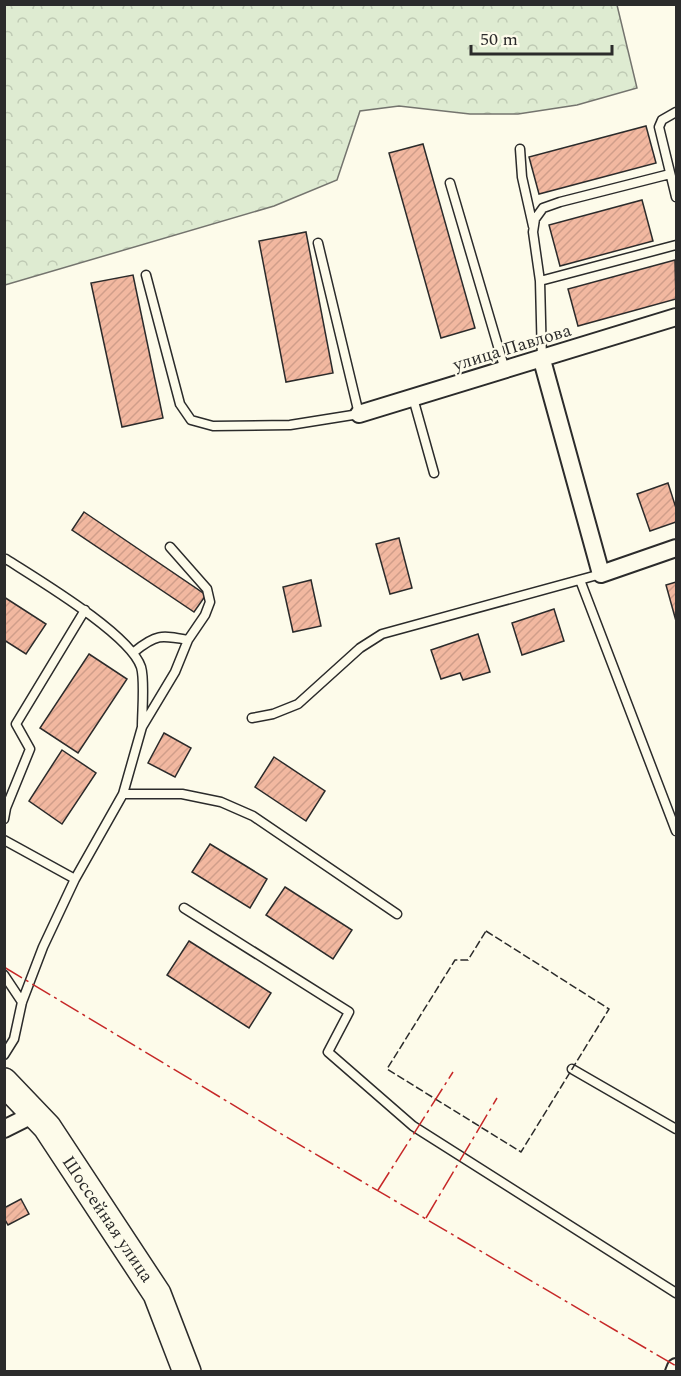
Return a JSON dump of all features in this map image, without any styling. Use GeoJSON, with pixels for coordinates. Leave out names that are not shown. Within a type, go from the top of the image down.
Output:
{"type":"FeatureCollection","features":[{"type":"Feature","properties":{"kind":"main road","name":"Шоссейная улица"},"geometry":{"type":"LineString","coordinates":[[4,1082],[47,1127],[157,1293],[187,1371]]}},
{"type":"Feature","properties":{"kind":"street","name":"улица Павлова"},"geometry":{"type":"LineString","coordinates":[[359,414],[542,360],[676,317]]}},
{"type":"Feature","properties":{"kind":"street"},"geometry":{"type":"LineString","coordinates":[[542,360],[601,573],[676,548]]}},
{"type":"Feature","properties":{"kind":"street"},"geometry":{"type":"LineString","coordinates":[[4,1129],[34,1114]]}},
{"type":"Feature","properties":{"kind":"street"},"geometry":{"type":"LineString","coordinates":[[674,1371],[676,1367]]}},
{"type":"Feature","properties":{"kind":"lane"},"geometry":{"type":"LineString","coordinates":[[676,112],[662,120],[659,127],[676,197]]}},
{"type":"Feature","properties":{"kind":"lane"},"geometry":{"type":"LineString","coordinates":[[520,149],[522,177],[534,228],[540,281],[542,360]]}},
{"type":"Feature","properties":{"kind":"lane"},"geometry":{"type":"LineString","coordinates":[[534,228],[535,219],[543,208],[670,174]]}},
{"type":"Feature","properties":{"kind":"lane"},"geometry":{"type":"LineString","coordinates":[[450,183],[505,370]]}},
{"type":"Feature","properties":{"kind":"lane"},"geometry":{"type":"LineString","coordinates":[[146,275],[180,404],[191,420],[213,426],[290,425],[359,414],[318,243]]}},
{"type":"Feature","properties":{"kind":"lane"},"geometry":{"type":"LineString","coordinates":[[540,281],[676,245]]}},
{"type":"Feature","properties":{"kind":"lane"},"geometry":{"type":"LineString","coordinates":[[413,398],[434,473]]}},
{"type":"Feature","properties":{"kind":"lane"},"geometry":{"type":"LineString","coordinates":[[4,1055],[14,1039],[22,1002],[43,947],[75,879],[123,794],[142,727],[175,672],[188,640],[205,615],[210,602],[207,590],[170,548]]}},
{"type":"Feature","properties":{"kind":"lane"},"geometry":{"type":"LineString","coordinates":[[6,559],[85,610],[134,652],[141,669],[142,727]]}},
{"type":"Feature","properties":{"kind":"lane"},"geometry":{"type":"LineString","coordinates":[[252,718],[273,714],[298,704],[360,648],[382,634],[601,573]]}},
{"type":"Feature","properties":{"kind":"lane"},"geometry":{"type":"LineString","coordinates":[[580,580],[676,831]]}},
{"type":"Feature","properties":{"kind":"lane"},"geometry":{"type":"LineString","coordinates":[[4,819],[6,808],[30,749],[16,724],[85,610]]}},
{"type":"Feature","properties":{"kind":"lane"},"geometry":{"type":"LineString","coordinates":[[134,652],[148,640],[164,636],[188,640]]}},
{"type":"Feature","properties":{"kind":"lane"},"geometry":{"type":"LineString","coordinates":[[123,794],[182,794],[221,802],[253,816],[397,914]]}},
{"type":"Feature","properties":{"kind":"lane"},"geometry":{"type":"LineString","coordinates":[[4,840],[75,879]]}},
{"type":"Feature","properties":{"kind":"lane"},"geometry":{"type":"LineString","coordinates":[[184,908],[350,1012],[328,1052],[413,1126],[676,1293]]}},
{"type":"Feature","properties":{"kind":"lane"},"geometry":{"type":"LineString","coordinates":[[4,975],[22,1002]]}},
{"type":"Feature","properties":{"kind":"lane"},"geometry":{"type":"LineString","coordinates":[[572,1069],[676,1129]]}},
{"type":"Feature","properties":{"kind":"green space"},"geometry":{"type":"Polygon","coordinates":[[[5,4],[617,5],[637,88],[577,105],[518,114],[470,114],[399,106],[360,111],[337,180],[274,206],[5,285],[5,4]]]}},
{"type":"Feature","properties":{"kind":"building"},"geometry":{"type":"Polygon","coordinates":[[[646,126],[656,163],[539,194],[529,157],[646,126]]]}},
{"type":"Feature","properties":{"kind":"building"},"geometry":{"type":"Polygon","coordinates":[[[423,144],[475,328],[441,338],[389,153],[423,144]]]}},
{"type":"Feature","properties":{"kind":"building"},"geometry":{"type":"Polygon","coordinates":[[[642,200],[653,241],[560,266],[549,225],[642,200]]]}},
{"type":"Feature","properties":{"kind":"building"},"geometry":{"type":"Polygon","coordinates":[[[306,232],[333,373],[286,382],[259,241],[306,232]]]}},
{"type":"Feature","properties":{"kind":"building"},"geometry":{"type":"Polygon","coordinates":[[[675,260],[676,299],[578,326],[568,289],[675,260]]]}},
{"type":"Feature","properties":{"kind":"building"},"geometry":{"type":"Polygon","coordinates":[[[133,275],[163,418],[122,427],[91,283],[133,275]]]}},
{"type":"Feature","properties":{"kind":"building"},"geometry":{"type":"Polygon","coordinates":[[[668,483],[676,508],[676,522],[650,531],[637,494],[668,483]]]}},
{"type":"Feature","properties":{"kind":"building"},"geometry":{"type":"Polygon","coordinates":[[[84,512],[206,595],[194,612],[72,530],[84,512]]]}},
{"type":"Feature","properties":{"kind":"building"},"geometry":{"type":"Polygon","coordinates":[[[399,538],[412,588],[390,594],[376,544],[399,538]]]}},
{"type":"Feature","properties":{"kind":"building"},"geometry":{"type":"Polygon","coordinates":[[[311,580],[321,626],[293,632],[283,587],[311,580]]]}},
{"type":"Feature","properties":{"kind":"building"},"geometry":{"type":"Polygon","coordinates":[[[676,582],[676,621],[666,585],[676,582]]]}},
{"type":"Feature","properties":{"kind":"building"},"geometry":{"type":"Polygon","coordinates":[[[4,597],[46,624],[26,654],[4,640],[4,597]]]}},
{"type":"Feature","properties":{"kind":"building"},"geometry":{"type":"Polygon","coordinates":[[[554,609],[564,641],[522,655],[512,623],[554,609]]]}},
{"type":"Feature","properties":{"kind":"building"},"geometry":{"type":"Polygon","coordinates":[[[478,634],[490,672],[463,680],[460,673],[441,679],[431,650],[478,634]]]}},
{"type":"Feature","properties":{"kind":"building"},"geometry":{"type":"Polygon","coordinates":[[[89,654],[127,679],[78,753],[40,728],[89,654]]]}},
{"type":"Feature","properties":{"kind":"building"},"geometry":{"type":"Polygon","coordinates":[[[164,733],[191,748],[175,777],[148,763],[164,733]]]}},
{"type":"Feature","properties":{"kind":"building"},"geometry":{"type":"Polygon","coordinates":[[[62,750],[96,773],[62,824],[29,801],[62,750]]]}},
{"type":"Feature","properties":{"kind":"building"},"geometry":{"type":"Polygon","coordinates":[[[274,757],[325,791],[306,821],[255,787],[274,757]]]}},
{"type":"Feature","properties":{"kind":"building"},"geometry":{"type":"Polygon","coordinates":[[[210,844],[267,879],[250,908],[192,872],[210,844]]]}},
{"type":"Feature","properties":{"kind":"building"},"geometry":{"type":"Polygon","coordinates":[[[285,887],[352,930],[333,959],[266,915],[285,887]]]}},
{"type":"Feature","properties":{"kind":"building"},"geometry":{"type":"Polygon","coordinates":[[[189,941],[271,993],[249,1028],[167,975],[189,941]]]}},
{"type":"Feature","properties":{"kind":"building"},"geometry":{"type":"Polygon","coordinates":[[[21,1199],[29,1214],[8,1225],[4,1218],[4,1208],[21,1199]]]}},
{"type":"Feature","properties":{"kind":"fence"},"geometry":{"type":"LineString","coordinates":[[486,931],[609,1009],[521,1152],[387,1069],[455,960],[468,960],[486,931]]}},
{"type":"Feature","properties":{"kind":"power"},"geometry":{"type":"LineString","coordinates":[[4,967],[278,1132],[676,1366]]}},
{"type":"Feature","properties":{"kind":"power"},"geometry":{"type":"LineString","coordinates":[[378,1190],[453,1072]]}},
{"type":"Feature","properties":{"kind":"power"},"geometry":{"type":"LineString","coordinates":[[426,1218],[497,1098]]}}]}
